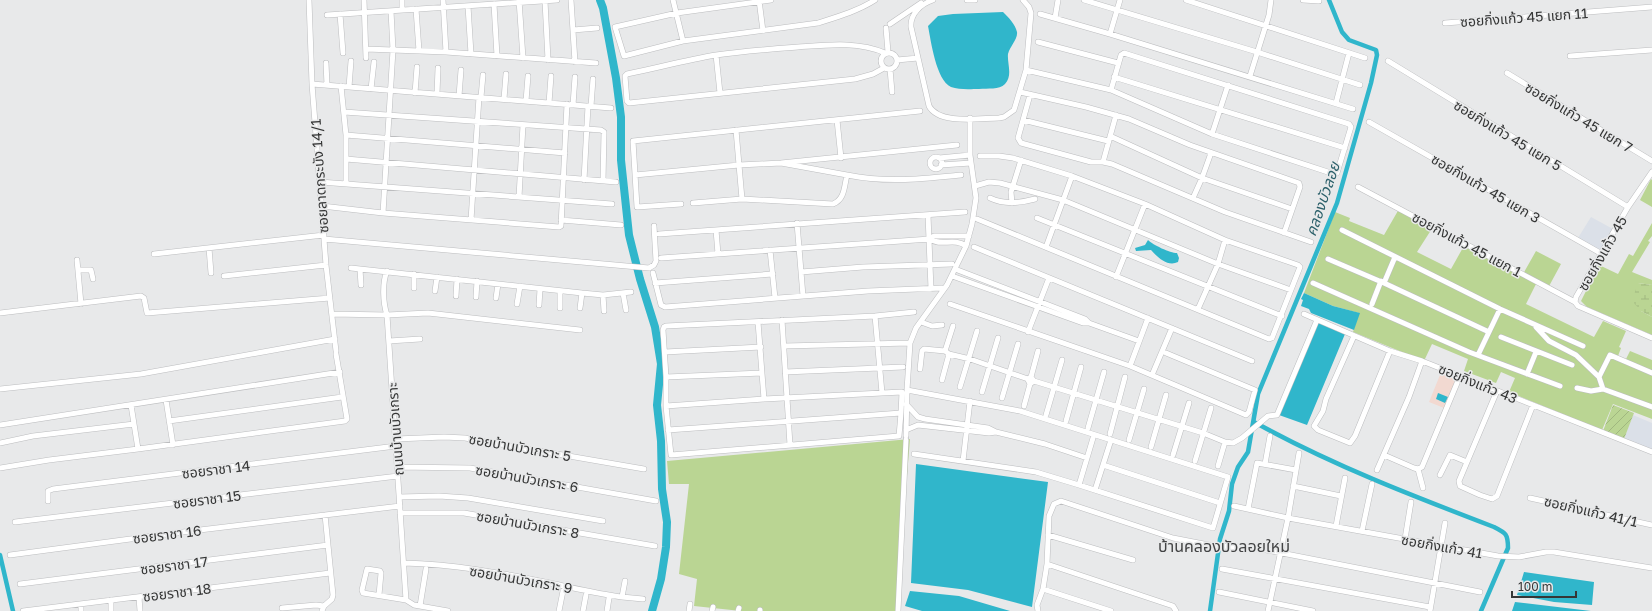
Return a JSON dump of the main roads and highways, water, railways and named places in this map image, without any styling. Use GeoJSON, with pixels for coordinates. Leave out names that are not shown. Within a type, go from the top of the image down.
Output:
{"type":"FeatureCollection","features":[{"type":"Feature","properties":{"kind":"water"},"geometry":{"type":"Polygon","coordinates":[[[1003,12],[1010,19],[1017,32],[1008,54],[1009,77],[1005,84],[1000,87],[993,88],[958,89],[951,87],[946,83],[938,69],[928,26],[938,16],[1003,12]]]}},
{"type":"Feature","properties":{"kind":"water"},"geometry":{"type":"Polygon","coordinates":[[[1148,240],[1170,252],[1177,253],[1179,258],[1178,262],[1167,263],[1160,259],[1151,250],[1136,251],[1135,248],[1145,245],[1148,240]]]}},
{"type":"Feature","properties":{"kind":"water"},"geometry":{"type":"Polygon","coordinates":[[[1304,293],[1333,306],[1360,313],[1354,330],[1311,313],[1309,309],[1301,306],[1303,300],[1301,299],[1304,293]]]}},
{"type":"Feature","properties":{"kind":"water"},"geometry":{"type":"Polygon","coordinates":[[[1317,322],[1345,334],[1307,425],[1279,415],[1317,322]]]}},
{"type":"Feature","properties":{"kind":"water"},"geometry":{"type":"Polygon","coordinates":[[[1438,393],[1448,397],[1445,403],[1436,399],[1438,393]]]}},
{"type":"Feature","properties":{"kind":"water"},"geometry":{"type":"Polygon","coordinates":[[[916,464],[1048,482],[1032,607],[968,590],[911,583],[916,464]]]}},
{"type":"Feature","properties":{"kind":"water"},"geometry":{"type":"Polygon","coordinates":[[[1524,572],[1594,582],[1592,605],[1554,602],[1517,595],[1524,572]]]}},
{"type":"Feature","properties":{"kind":"water"},"geometry":{"type":"Polygon","coordinates":[[[910,591],[959,596],[1010,611],[922,611],[905,606],[910,591]]]}},
{"type":"Feature","properties":{"kind":"water"},"geometry":{"type":"Polygon","coordinates":[[[1515,602],[1591,611],[1512,611],[1515,602]]]}},
{"type":"Feature","properties":{"kind":"waterway"},"geometry":{"type":"LineString","coordinates":[[600,0],[603,8],[616,78],[621,117],[621,160],[629,235],[640,279],[655,327],[661,364],[657,405],[661,441],[662,489],[667,522],[666,547],[661,579],[652,611]]}},
{"type":"Feature","properties":{"kind":"waterway","name":"คลองบัวลอย"},"geometry":{"type":"LineString","coordinates":[[1210,611],[1220,539],[1229,511],[1232,484],[1238,467],[1248,452],[1258,394],[1337,203],[1371,83],[1377,55],[1376,50],[1349,40],[1342,32],[1329,0]]}},
{"type":"Feature","properties":{"kind":"waterway"},"geometry":{"type":"LineString","coordinates":[[1256,423],[1343,466],[1403,492],[1494,527],[1506,534],[1508,548],[1481,611]]}},
{"type":"Feature","properties":{"kind":"waterway"},"geometry":{"type":"LineString","coordinates":[[0,555],[13,611]]}},
{"type":"Feature","properties":{"kind":"district","name":"บ้านคลองบัวลอยใหม่"},"geometry":{"type":"Point","coordinates":[1224,546]}}]}
